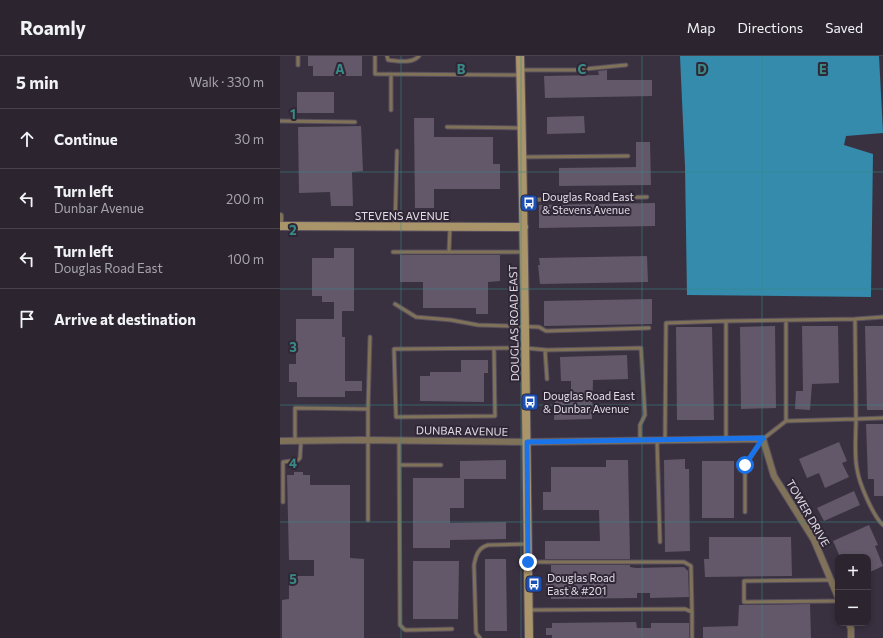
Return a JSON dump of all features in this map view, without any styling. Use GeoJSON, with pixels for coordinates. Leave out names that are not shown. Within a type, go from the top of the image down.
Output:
{"type":"FeatureCollection","features":[{"type":"Feature","properties":{"kind":"street","name":"DOUGLAS ROAD EAST"},"geometry":{"type":"LineString","coordinates":[[520,56],[524,227],[524,327],[529,638]]}},
{"type":"Feature","properties":{"kind":"street"},"geometry":{"type":"LineString","coordinates":[[280,216],[280,226]]}},
{"type":"Feature","properties":{"kind":"street","name":"STEVENS AVENUE"},"geometry":{"type":"LineString","coordinates":[[280,226],[524,227]]}},
{"type":"Feature","properties":{"kind":"street","name":"DUNBAR AVENUE"},"geometry":{"type":"LineString","coordinates":[[280,441],[399,440],[527,442],[763,438]]}},
{"type":"Feature","properties":{"kind":"street","name":"TOWER DRIVE"},"geometry":{"type":"LineString","coordinates":[[763,438],[774,476],[814,540],[835,591]]}},
{"type":"Feature","properties":{"kind":"street"},"geometry":{"type":"LineString","coordinates":[[850,626],[851,638]]}},
{"type":"Feature","properties":{"kind":"lane"},"geometry":{"type":"LineString","coordinates":[[298,56],[298,65]]}},
{"type":"Feature","properties":{"kind":"lane"},"geometry":{"type":"LineString","coordinates":[[375,56],[375,74],[521,72],[575,70],[626,65]]}},
{"type":"Feature","properties":{"kind":"lane"},"geometry":{"type":"LineString","coordinates":[[388,56],[388,60],[407,61],[416,59],[419,56]]}},
{"type":"Feature","properties":{"kind":"lane"},"geometry":{"type":"LineString","coordinates":[[391,74],[391,110]]}},
{"type":"Feature","properties":{"kind":"lane"},"geometry":{"type":"LineString","coordinates":[[280,121],[355,122]]}},
{"type":"Feature","properties":{"kind":"lane"},"geometry":{"type":"LineString","coordinates":[[447,127],[522,128]]}},
{"type":"Feature","properties":{"kind":"lane"},"geometry":{"type":"LineString","coordinates":[[395,226],[397,151]]}},
{"type":"Feature","properties":{"kind":"lane"},"geometry":{"type":"LineString","coordinates":[[522,157],[628,156]]}},
{"type":"Feature","properties":{"kind":"lane"},"geometry":{"type":"LineString","coordinates":[[523,200],[646,197]]}},
{"type":"Feature","properties":{"kind":"lane"},"geometry":{"type":"LineString","coordinates":[[449,251],[450,226]]}},
{"type":"Feature","properties":{"kind":"lane"},"geometry":{"type":"LineString","coordinates":[[393,252],[449,251],[524,253]]}},
{"type":"Feature","properties":{"kind":"lane"},"geometry":{"type":"LineString","coordinates":[[394,304],[416,317],[451,320],[478,325],[539,328],[546,331],[649,328]]}},
{"type":"Feature","properties":{"kind":"lane"},"geometry":{"type":"LineString","coordinates":[[665,440],[666,323],[855,319],[883,317]]}},
{"type":"Feature","properties":{"kind":"lane"},"geometry":{"type":"LineString","coordinates":[[855,319],[857,469],[864,492],[876,516],[883,525]]}},
{"type":"Feature","properties":{"kind":"lane"},"geometry":{"type":"LineString","coordinates":[[786,320],[786,421]]}},
{"type":"Feature","properties":{"kind":"lane"},"geometry":{"type":"LineString","coordinates":[[726,321],[726,439]]}},
{"type":"Feature","properties":{"kind":"lane"},"geometry":{"type":"LineString","coordinates":[[368,520],[368,409],[370,337]]}},
{"type":"Feature","properties":{"kind":"lane"},"geometry":{"type":"LineString","coordinates":[[494,348],[496,416],[396,416],[394,349],[494,348],[525,348],[546,350],[641,348],[645,415],[640,425],[640,440]]}},
{"type":"Feature","properties":{"kind":"lane"},"geometry":{"type":"LineString","coordinates":[[546,350],[547,379]]}},
{"type":"Feature","properties":{"kind":"lane"},"geometry":{"type":"LineString","coordinates":[[283,502],[283,462],[298,460],[300,458],[295,408],[368,409]]}},
{"type":"Feature","properties":{"kind":"lane"},"geometry":{"type":"LineString","coordinates":[[746,512],[745,465],[763,438],[786,421],[883,418]]}},
{"type":"Feature","properties":{"kind":"lane"},"geometry":{"type":"LineString","coordinates":[[399,440],[400,625],[405,630],[452,630]]}},
{"type":"Feature","properties":{"kind":"lane"},"geometry":{"type":"LineString","coordinates":[[657,440],[660,542]]}},
{"type":"Feature","properties":{"kind":"lane"},"geometry":{"type":"LineString","coordinates":[[399,465],[441,465]]}},
{"type":"Feature","properties":{"kind":"lane"},"geometry":{"type":"LineString","coordinates":[[480,638],[476,633],[474,565],[477,555],[482,547],[488,545],[528,544]]}},
{"type":"Feature","properties":{"kind":"lane"},"geometry":{"type":"LineString","coordinates":[[528,562],[684,562],[691,566],[692,638]]}},
{"type":"Feature","properties":{"kind":"lane"},"geometry":{"type":"LineString","coordinates":[[830,580],[744,581],[744,602],[835,602]]}},
{"type":"Feature","properties":{"kind":"lane"},"geometry":{"type":"LineString","coordinates":[[529,610],[685,608],[692,612]]}},
{"type":"Feature","properties":{"kind":"water"},"geometry":{"type":"Polygon","coordinates":[[[680,56],[879,56],[883,133],[846,136],[844,145],[873,154],[871,297],[687,295],[685,166],[680,56]]]}},
{"type":"Feature","properties":{"kind":"building"},"geometry":{"type":"Polygon","coordinates":[[[308,56],[362,56],[362,76],[313,76],[313,66],[308,66],[308,56]]]}},
{"type":"Feature","properties":{"kind":"building"},"geometry":{"type":"Polygon","coordinates":[[[607,70],[607,80],[652,80],[652,96],[545,98],[544,76],[599,75],[598,71],[607,70]]]}},
{"type":"Feature","properties":{"kind":"building"},"geometry":{"type":"Polygon","coordinates":[[[297,92],[334,92],[334,113],[297,113],[297,92]]]}},
{"type":"Feature","properties":{"kind":"building"},"geometry":{"type":"Polygon","coordinates":[[[584,116],[585,133],[547,134],[547,117],[584,116]]]}},
{"type":"Feature","properties":{"kind":"building"},"geometry":{"type":"Polygon","coordinates":[[[414,118],[434,118],[434,137],[493,137],[493,164],[500,164],[500,189],[434,189],[434,208],[415,208],[414,118]]]}},
{"type":"Feature","properties":{"kind":"building"},"geometry":{"type":"Polygon","coordinates":[[[361,126],[363,171],[352,172],[353,206],[331,206],[330,192],[299,193],[298,127],[361,126]]]}},
{"type":"Feature","properties":{"kind":"building"},"geometry":{"type":"Polygon","coordinates":[[[636,142],[650,142],[651,185],[559,186],[559,168],[636,167],[636,142]]]}},
{"type":"Feature","properties":{"kind":"building"},"geometry":{"type":"Polygon","coordinates":[[[655,203],[655,226],[539,228],[539,205],[655,203]]]}},
{"type":"Feature","properties":{"kind":"building"},"geometry":{"type":"Polygon","coordinates":[[[334,248],[354,248],[354,311],[342,311],[342,337],[345,337],[345,381],[362,381],[362,391],[345,391],[345,397],[297,397],[297,382],[289,382],[289,364],[296,364],[296,319],[334,319],[334,302],[322,302],[322,296],[312,296],[312,258],[334,258],[334,248]]]}},
{"type":"Feature","properties":{"kind":"building"},"geometry":{"type":"Polygon","coordinates":[[[400,255],[500,255],[500,281],[488,282],[488,314],[476,314],[476,308],[423,308],[423,282],[400,282],[400,255]]]}},
{"type":"Feature","properties":{"kind":"building"},"geometry":{"type":"Polygon","coordinates":[[[647,256],[648,282],[540,284],[538,265],[540,265],[539,258],[647,256]]]}},
{"type":"Feature","properties":{"kind":"building"},"geometry":{"type":"Polygon","coordinates":[[[652,299],[652,324],[544,326],[544,301],[652,299]]]}},
{"type":"Feature","properties":{"kind":"building"},"geometry":{"type":"Polygon","coordinates":[[[775,326],[776,408],[741,409],[740,327],[775,326]]]}},
{"type":"Feature","properties":{"kind":"building"},"geometry":{"type":"Polygon","coordinates":[[[802,326],[838,326],[839,383],[812,384],[810,410],[795,409],[796,391],[803,391],[802,326]]]}},
{"type":"Feature","properties":{"kind":"building"},"geometry":{"type":"Polygon","coordinates":[[[865,326],[883,326],[883,410],[867,410],[865,326]]]}},
{"type":"Feature","properties":{"kind":"building"},"geometry":{"type":"Polygon","coordinates":[[[676,327],[712,327],[714,420],[677,420],[676,327]]]}},
{"type":"Feature","properties":{"kind":"building"},"geometry":{"type":"Polygon","coordinates":[[[627,355],[628,379],[593,380],[592,419],[554,420],[555,399],[571,399],[571,381],[561,381],[560,357],[627,355]]]}},
{"type":"Feature","properties":{"kind":"building"},"geometry":{"type":"Polygon","coordinates":[[[461,360],[488,360],[488,373],[484,373],[484,402],[420,401],[420,376],[430,376],[430,372],[461,372],[461,360]]]}},
{"type":"Feature","properties":{"kind":"building"},"geometry":{"type":"Polygon","coordinates":[[[866,424],[883,424],[883,496],[874,496],[874,479],[868,479],[866,424]]]}},
{"type":"Feature","properties":{"kind":"building"},"geometry":{"type":"Polygon","coordinates":[[[839,442],[847,461],[842,463],[849,477],[825,488],[819,473],[807,478],[799,459],[839,442]]]}},
{"type":"Feature","properties":{"kind":"building"},"geometry":{"type":"Polygon","coordinates":[[[685,459],[685,469],[689,469],[690,551],[665,552],[664,460],[685,459]]]}},
{"type":"Feature","properties":{"kind":"building"},"geometry":{"type":"Polygon","coordinates":[[[506,460],[506,479],[464,479],[464,508],[450,508],[450,523],[506,522],[506,539],[450,540],[450,548],[413,548],[413,478],[460,478],[460,461],[506,460]]]}},
{"type":"Feature","properties":{"kind":"building"},"geometry":{"type":"Polygon","coordinates":[[[606,460],[628,460],[630,559],[545,559],[545,541],[600,541],[599,510],[543,510],[543,492],[551,492],[551,467],[606,467],[606,460]]]}},
{"type":"Feature","properties":{"kind":"building"},"geometry":{"type":"Polygon","coordinates":[[[702,461],[734,461],[734,518],[702,518],[702,461]]]}},
{"type":"Feature","properties":{"kind":"building"},"geometry":{"type":"Polygon","coordinates":[[[294,472],[303,472],[303,475],[310,475],[310,485],[350,485],[350,558],[364,559],[364,638],[282,638],[282,600],[289,599],[289,576],[314,576],[314,560],[289,560],[287,475],[294,475],[294,472]]]}},
{"type":"Feature","properties":{"kind":"building"},"geometry":{"type":"Polygon","coordinates":[[[854,491],[860,505],[824,521],[817,508],[854,491]]]}},
{"type":"Feature","properties":{"kind":"building"},"geometry":{"type":"Polygon","coordinates":[[[869,525],[878,545],[875,546],[883,566],[871,572],[871,554],[839,554],[833,541],[869,525]]]}},
{"type":"Feature","properties":{"kind":"building"},"geometry":{"type":"Polygon","coordinates":[[[709,537],[791,537],[792,576],[705,577],[704,559],[709,559],[709,537]]]}},
{"type":"Feature","properties":{"kind":"building"},"geometry":{"type":"Polygon","coordinates":[[[485,559],[506,559],[507,631],[485,631],[485,559]]]}},
{"type":"Feature","properties":{"kind":"building"},"geometry":{"type":"Polygon","coordinates":[[[413,561],[459,561],[458,619],[413,619],[413,561]]]}},
{"type":"Feature","properties":{"kind":"building"},"geometry":{"type":"Polygon","coordinates":[[[551,565],[630,565],[630,567],[636,568],[684,567],[688,571],[689,597],[650,598],[650,593],[637,593],[637,598],[551,599],[551,594],[546,594],[546,574],[551,574],[551,565]]]}},
{"type":"Feature","properties":{"kind":"building"},"geometry":{"type":"Polygon","coordinates":[[[810,604],[811,638],[703,638],[703,627],[738,626],[739,605],[810,604]]]}},
{"type":"Feature","properties":{"kind":"building"},"geometry":{"type":"Polygon","coordinates":[[[636,622],[637,628],[651,628],[651,623],[689,623],[689,638],[552,638],[552,635],[546,635],[546,628],[552,628],[552,623],[636,622]]]}},
{"type":"Feature","properties":{"kind":"place","name":"Douglas Road East & Stevens Avenue"},"geometry":{"type":"Point","coordinates":[529,203]}},
{"type":"Feature","properties":{"kind":"place","name":"Douglas Road East & Dunbar Avenue"},"geometry":{"type":"Point","coordinates":[530,402]}},
{"type":"Feature","properties":{"kind":"place","name":"Douglas Road East & #201"},"geometry":{"type":"Point","coordinates":[534,584]}},
{"type":"Feature","properties":{"kind":"route"},"geometry":{"type":"LineString","coordinates":[[528,562],[527,442],[763,438],[745,465]]}}]}
